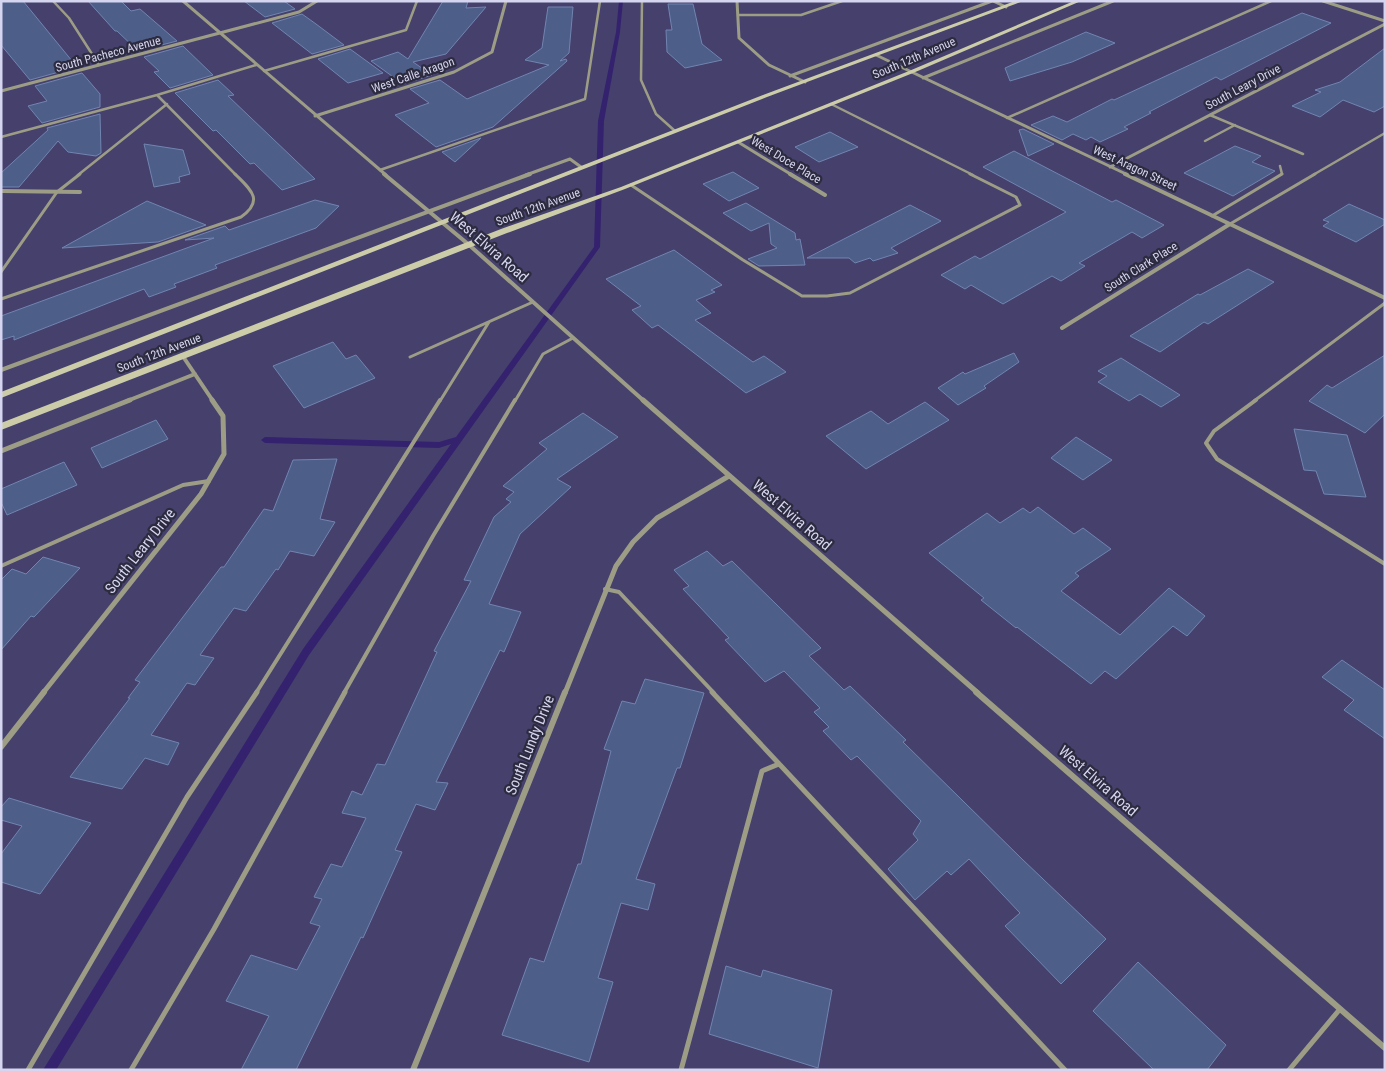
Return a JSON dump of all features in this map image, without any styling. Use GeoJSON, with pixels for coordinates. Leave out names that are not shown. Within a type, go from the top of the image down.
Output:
{"type":"FeatureCollection","features":[{"type":"Feature","properties":{"kind":"street","name":"West Elvira Road"},"geometry":{"type":"LineString","coordinates":[[183,1],[315,116],[469,245],[729,476],[1385,1048]]}},
{"type":"Feature","properties":{"kind":"street","name":"South Pacheco Avenue"},"geometry":{"type":"LineString","coordinates":[[1,91],[299,12],[317,1]]}},
{"type":"Feature","properties":{"kind":"street","name":"West Calle Aragon"},"geometry":{"type":"LineString","coordinates":[[315,116],[454,72],[492,52],[506,1]]}},
{"type":"Feature","properties":{"kind":"street"},"geometry":{"type":"LineString","coordinates":[[737,1],[739,38],[769,65],[805,82]]}},
{"type":"Feature","properties":{"kind":"street","name":"South 12th Avenue"},"geometry":{"type":"LineString","coordinates":[[790,76],[992,1],[1006,7]]}},
{"type":"Feature","properties":{"kind":"street","name":"South 12th Avenue"},"geometry":{"type":"LineString","coordinates":[[1,395],[167,332],[632,147],[1021,1]]}},
{"type":"Feature","properties":{"kind":"street","name":"South 12th Avenue"},"geometry":{"type":"LineString","coordinates":[[1,427],[182,355],[623,188],[911,72],[1079,1]]}},
{"type":"Feature","properties":{"kind":"street","name":"South 12th Avenue"},"geometry":{"type":"LineString","coordinates":[[923,78],[1113,1]]}},
{"type":"Feature","properties":{"kind":"street"},"geometry":{"type":"LineString","coordinates":[[1323,1],[1385,23]]}},
{"type":"Feature","properties":{"kind":"street","name":"South Leary Drive"},"geometry":{"type":"LineString","coordinates":[[1110,167],[1385,23]]}},
{"type":"Feature","properties":{"kind":"street","name":"West Aragon Street"},"geometry":{"type":"LineString","coordinates":[[876,55],[1383,296]]}},
{"type":"Feature","properties":{"kind":"street","name":"West Doce Place"},"geometry":{"type":"LineString","coordinates":[[738,142],[825,195]]}},
{"type":"Feature","properties":{"kind":"street","name":"South 12th Avenue"},"geometry":{"type":"LineString","coordinates":[[1,370],[570,159],[583,166]]}},
{"type":"Feature","properties":{"kind":"street"},"geometry":{"type":"LineString","coordinates":[[1,191],[80,192]]}},
{"type":"Feature","properties":{"kind":"street","name":"South Clark Place"},"geometry":{"type":"LineString","coordinates":[[1062,328],[1230,224]]}},
{"type":"Feature","properties":{"kind":"street","name":"South Leary Drive"},"geometry":{"type":"LineString","coordinates":[[1,747],[201,494],[224,454],[223,416],[182,355]]}},
{"type":"Feature","properties":{"kind":"street"},"geometry":{"type":"LineString","coordinates":[[1,451],[195,374]]}},
{"type":"Feature","properties":{"kind":"street","name":"South Lundy Drive"},"geometry":{"type":"LineString","coordinates":[[413,1070],[616,566],[633,542],[657,518],[729,476]]}},
{"type":"Feature","properties":{"kind":"lane"},"geometry":{"type":"LineString","coordinates":[[53,1],[69,18],[99,65]]}},
{"type":"Feature","properties":{"kind":"lane"},"geometry":{"type":"LineString","coordinates":[[264,72],[406,30],[418,1]]}},
{"type":"Feature","properties":{"kind":"lane"},"geometry":{"type":"LineString","coordinates":[[380,170],[585,98],[600,1]]}},
{"type":"Feature","properties":{"kind":"lane"},"geometry":{"type":"LineString","coordinates":[[642,1],[641,80],[656,114],[675,131]]}},
{"type":"Feature","properties":{"kind":"lane"},"geometry":{"type":"LineString","coordinates":[[738,15],[801,15],[842,1]]}},
{"type":"Feature","properties":{"kind":"lane"},"geometry":{"type":"LineString","coordinates":[[1007,118],[1271,1]]}},
{"type":"Feature","properties":{"kind":"lane"},"geometry":{"type":"LineString","coordinates":[[1,137],[157,95],[256,65]]}},
{"type":"Feature","properties":{"kind":"lane"},"geometry":{"type":"LineString","coordinates":[[1,299],[241,218],[251,210],[255,200],[253,192],[157,95]]}},
{"type":"Feature","properties":{"kind":"lane"},"geometry":{"type":"LineString","coordinates":[[1,272],[57,192],[167,104]]}},
{"type":"Feature","properties":{"kind":"lane"},"geometry":{"type":"LineString","coordinates":[[631,184],[743,260],[802,296],[827,296],[850,293],[1020,205],[1016,197],[831,104]]}},
{"type":"Feature","properties":{"kind":"lane"},"geometry":{"type":"LineString","coordinates":[[1210,115],[1303,154]]}},
{"type":"Feature","properties":{"kind":"lane"},"geometry":{"type":"LineString","coordinates":[[1205,141],[1235,126]]}},
{"type":"Feature","properties":{"kind":"lane"},"geometry":{"type":"LineString","coordinates":[[1230,224],[1385,133]]}},
{"type":"Feature","properties":{"kind":"lane"},"geometry":{"type":"LineString","coordinates":[[1212,216],[1282,174],[1280,166]]}},
{"type":"Feature","properties":{"kind":"lane"},"geometry":{"type":"LineString","coordinates":[[410,356],[533,302]]}},
{"type":"Feature","properties":{"kind":"lane"},"geometry":{"type":"LineString","coordinates":[[1385,303],[1214,432],[1206,443],[1216,459],[1385,564]]}},
{"type":"Feature","properties":{"kind":"lane"},"geometry":{"type":"LineString","coordinates":[[28,1070],[187,797],[269,674],[489,322]]}},
{"type":"Feature","properties":{"kind":"lane"},"geometry":{"type":"LineString","coordinates":[[131,1070],[214,929],[428,545],[542,354],[573,338]]}},
{"type":"Feature","properties":{"kind":"lane"},"geometry":{"type":"LineString","coordinates":[[1,566],[183,485],[209,481]]}},
{"type":"Feature","properties":{"kind":"lane"},"geometry":{"type":"LineString","coordinates":[[605,590],[619,592],[1065,1070]]}},
{"type":"Feature","properties":{"kind":"lane"},"geometry":{"type":"LineString","coordinates":[[680,1070],[762,771],[779,764]]}},
{"type":"Feature","properties":{"kind":"lane"},"geometry":{"type":"LineString","coordinates":[[1289,1070],[1340,1009]]}},
{"type":"Feature","properties":{"kind":"building"},"geometry":{"type":"Polygon","coordinates":[[[1,1],[23,1],[77,67],[30,80],[1,45],[1,1]]]}},
{"type":"Feature","properties":{"kind":"building"},"geometry":{"type":"Polygon","coordinates":[[[88,1],[121,1],[131,11],[140,9],[177,41],[138,51],[115,31],[88,1]]]}},
{"type":"Feature","properties":{"kind":"building"},"geometry":{"type":"Polygon","coordinates":[[[244,1],[284,1],[295,9],[265,17],[244,1]]]}},
{"type":"Feature","properties":{"kind":"building"},"geometry":{"type":"Polygon","coordinates":[[[443,1],[468,1],[466,8],[486,7],[446,54],[413,62],[432,75],[403,84],[371,61],[398,52],[408,59],[443,1]]]}},
{"type":"Feature","properties":{"kind":"building"},"geometry":{"type":"Polygon","coordinates":[[[668,4],[693,4],[702,44],[722,60],[685,68],[667,52],[666,30],[672,30],[668,4]]]}},
{"type":"Feature","properties":{"kind":"building"},"geometry":{"type":"Polygon","coordinates":[[[548,7],[573,7],[569,53],[560,61],[566,59],[567,61],[493,127],[436,147],[395,115],[429,103],[410,89],[440,80],[467,99],[549,65],[525,60],[542,48],[548,7]]]}},
{"type":"Feature","properties":{"kind":"building"},"geometry":{"type":"Polygon","coordinates":[[[1302,13],[1331,23],[1221,80],[1216,77],[1124,127],[1128,129],[1100,142],[1091,137],[1086,140],[1073,134],[1062,140],[1031,125],[1053,116],[1067,122],[1112,99],[1114,100],[1302,13]]]}},
{"type":"Feature","properties":{"kind":"building"},"geometry":{"type":"Polygon","coordinates":[[[302,14],[344,45],[312,54],[272,23],[302,14]]]}},
{"type":"Feature","properties":{"kind":"building"},"geometry":{"type":"Polygon","coordinates":[[[1086,32],[1115,43],[1072,62],[1010,81],[1005,68],[1086,32]]]}},
{"type":"Feature","properties":{"kind":"building"},"geometry":{"type":"Polygon","coordinates":[[[183,46],[213,75],[170,88],[154,72],[159,71],[144,57],[183,46]]]}},
{"type":"Feature","properties":{"kind":"building"},"geometry":{"type":"Polygon","coordinates":[[[1385,48],[1385,106],[1374,112],[1343,100],[1320,117],[1292,106],[1321,92],[1315,90],[1340,82],[1385,48]]]}},
{"type":"Feature","properties":{"kind":"building"},"geometry":{"type":"Polygon","coordinates":[[[350,49],[383,73],[348,83],[318,59],[350,49]]]}},
{"type":"Feature","properties":{"kind":"building"},"geometry":{"type":"Polygon","coordinates":[[[82,73],[100,94],[100,107],[42,123],[28,106],[47,101],[35,86],[82,73]]]}},
{"type":"Feature","properties":{"kind":"building"},"geometry":{"type":"Polygon","coordinates":[[[218,80],[234,95],[228,96],[315,179],[282,190],[254,163],[250,164],[216,130],[213,131],[175,93],[218,80]]]}},
{"type":"Feature","properties":{"kind":"building"},"geometry":{"type":"Polygon","coordinates":[[[100,114],[101,153],[96,156],[68,152],[58,141],[19,187],[1,187],[1,173],[48,130],[47,128],[100,114]]]}},
{"type":"Feature","properties":{"kind":"building"},"geometry":{"type":"Polygon","coordinates":[[[1023,129],[1054,144],[1028,156],[1019,130],[1023,129]]]}},
{"type":"Feature","properties":{"kind":"building"},"geometry":{"type":"Polygon","coordinates":[[[830,132],[858,147],[819,162],[795,147],[830,132]]]}},
{"type":"Feature","properties":{"kind":"building"},"geometry":{"type":"Polygon","coordinates":[[[481,138],[455,162],[442,152],[481,138]]]}},
{"type":"Feature","properties":{"kind":"building"},"geometry":{"type":"Polygon","coordinates":[[[144,144],[183,150],[190,174],[179,177],[180,182],[154,187],[144,144]]]}},
{"type":"Feature","properties":{"kind":"building"},"geometry":{"type":"Polygon","coordinates":[[[1235,146],[1261,156],[1252,162],[1275,171],[1233,196],[1184,173],[1235,146]]]}},
{"type":"Feature","properties":{"kind":"building"},"geometry":{"type":"Polygon","coordinates":[[[1014,151],[1112,202],[1116,200],[1164,225],[1142,238],[1132,232],[1079,263],[1085,266],[1061,281],[1052,276],[1003,304],[971,285],[965,289],[941,275],[975,256],[980,259],[1066,212],[983,167],[1014,151]]]}},
{"type":"Feature","properties":{"kind":"building"},"geometry":{"type":"Polygon","coordinates":[[[733,172],[759,188],[729,201],[703,184],[733,172]]]}},
{"type":"Feature","properties":{"kind":"building"},"geometry":{"type":"Polygon","coordinates":[[[315,200],[339,206],[316,228],[215,265],[217,268],[174,284],[176,287],[149,297],[144,289],[14,340],[14,336],[1,340],[1,316],[214,238],[185,240],[225,226],[229,230],[315,200]]]}},
{"type":"Feature","properties":{"kind":"building"},"geometry":{"type":"Polygon","coordinates":[[[147,201],[206,225],[158,242],[62,248],[147,201]]]}},
{"type":"Feature","properties":{"kind":"building"},"geometry":{"type":"Polygon","coordinates":[[[746,203],[795,233],[796,240],[800,239],[805,265],[759,266],[748,259],[777,248],[771,244],[769,223],[751,231],[723,213],[746,203]]]}},
{"type":"Feature","properties":{"kind":"building"},"geometry":{"type":"Polygon","coordinates":[[[1349,204],[1385,220],[1385,224],[1356,242],[1323,226],[1329,222],[1323,220],[1349,204]]]}},
{"type":"Feature","properties":{"kind":"building"},"geometry":{"type":"Polygon","coordinates":[[[910,205],[941,221],[891,248],[898,253],[873,261],[870,258],[855,263],[849,258],[807,258],[910,205]]]}},
{"type":"Feature","properties":{"kind":"building"},"geometry":{"type":"Polygon","coordinates":[[[674,250],[722,285],[711,290],[715,292],[696,300],[711,313],[695,320],[753,362],[764,356],[786,372],[746,393],[658,325],[652,328],[632,310],[641,306],[606,279],[674,250]]]}},
{"type":"Feature","properties":{"kind":"building"},"geometry":{"type":"Polygon","coordinates":[[[1248,269],[1274,282],[1208,324],[1204,322],[1160,352],[1130,336],[1198,294],[1200,295],[1248,269]]]}},
{"type":"Feature","properties":{"kind":"building"},"geometry":{"type":"Polygon","coordinates":[[[333,342],[346,359],[356,355],[375,378],[304,408],[273,366],[333,342]]]}},
{"type":"Feature","properties":{"kind":"building"},"geometry":{"type":"Polygon","coordinates":[[[1014,353],[1019,362],[984,386],[986,388],[958,405],[938,388],[963,372],[965,374],[1014,353]]]}},
{"type":"Feature","properties":{"kind":"building"},"geometry":{"type":"Polygon","coordinates":[[[1385,355],[1385,414],[1365,433],[1309,401],[1327,385],[1332,388],[1385,355]]]}},
{"type":"Feature","properties":{"kind":"building"},"geometry":{"type":"Polygon","coordinates":[[[1121,358],[1180,395],[1161,407],[1140,394],[1129,401],[1098,382],[1107,376],[1098,371],[1121,358]]]}},
{"type":"Feature","properties":{"kind":"building"},"geometry":{"type":"Polygon","coordinates":[[[925,402],[949,420],[866,469],[826,436],[871,411],[888,424],[925,402]]]}},
{"type":"Feature","properties":{"kind":"building"},"geometry":{"type":"Polygon","coordinates":[[[583,413],[618,437],[557,479],[571,487],[520,534],[489,604],[521,612],[504,652],[500,650],[436,782],[448,783],[435,810],[416,804],[395,850],[402,852],[363,938],[361,937],[296,1070],[241,1070],[269,1016],[226,1001],[251,955],[297,970],[320,926],[310,923],[322,899],[314,897],[331,864],[342,867],[366,818],[342,813],[352,791],[362,795],[377,764],[385,765],[437,652],[434,651],[471,581],[464,580],[494,517],[511,502],[506,499],[514,492],[503,486],[547,449],[539,443],[583,413]]]}},
{"type":"Feature","properties":{"kind":"building"},"geometry":{"type":"Polygon","coordinates":[[[156,420],[168,439],[102,468],[91,448],[156,420]]]}},
{"type":"Feature","properties":{"kind":"building"},"geometry":{"type":"Polygon","coordinates":[[[1294,429],[1347,435],[1366,497],[1324,494],[1316,471],[1304,470],[1294,429]]]}},
{"type":"Feature","properties":{"kind":"building"},"geometry":{"type":"Polygon","coordinates":[[[1076,437],[1112,460],[1083,480],[1051,458],[1076,437]]]}},
{"type":"Feature","properties":{"kind":"building"},"geometry":{"type":"Polygon","coordinates":[[[337,459],[320,519],[335,522],[314,556],[290,551],[278,570],[276,569],[246,611],[234,608],[200,655],[214,658],[195,685],[187,683],[151,735],[179,743],[168,765],[145,758],[122,789],[70,777],[130,698],[128,698],[140,682],[135,680],[221,567],[224,567],[264,509],[273,511],[293,460],[337,459]]]}},
{"type":"Feature","properties":{"kind":"building"},"geometry":{"type":"Polygon","coordinates":[[[64,462],[77,485],[7,515],[1,502],[1,489],[64,462]]]}},
{"type":"Feature","properties":{"kind":"building"},"geometry":{"type":"Polygon","coordinates":[[[1038,507],[1074,534],[1083,528],[1111,549],[1075,573],[1079,576],[1061,591],[1120,635],[1169,588],[1205,616],[1187,636],[1173,626],[1116,679],[1105,671],[1091,684],[981,600],[984,598],[929,553],[987,513],[1000,523],[1023,508],[1030,513],[1038,507]]]}},
{"type":"Feature","properties":{"kind":"building"},"geometry":{"type":"Polygon","coordinates":[[[707,551],[723,566],[732,561],[821,648],[809,656],[844,690],[850,686],[906,740],[903,742],[1106,939],[1061,984],[1005,926],[1020,913],[969,859],[951,875],[947,871],[915,900],[888,869],[918,840],[913,834],[921,821],[857,756],[851,760],[823,731],[829,727],[814,712],[820,708],[784,671],[765,682],[725,640],[729,638],[683,589],[689,586],[674,570],[707,551]]]}},
{"type":"Feature","properties":{"kind":"building"},"geometry":{"type":"Polygon","coordinates":[[[43,557],[80,568],[34,617],[31,616],[1,650],[1,580],[12,569],[26,574],[43,557]]]}},
{"type":"Feature","properties":{"kind":"building"},"geometry":{"type":"Polygon","coordinates":[[[1342,660],[1385,690],[1385,739],[1344,710],[1354,700],[1322,677],[1342,660]]]}},
{"type":"Feature","properties":{"kind":"building"},"geometry":{"type":"Polygon","coordinates":[[[645,679],[704,693],[680,768],[677,768],[636,879],[655,884],[648,910],[621,903],[598,978],[613,982],[589,1062],[502,1035],[530,958],[544,962],[578,864],[581,864],[611,751],[604,749],[622,701],[635,704],[645,679]]]}},
{"type":"Feature","properties":{"kind":"building"},"geometry":{"type":"Polygon","coordinates":[[[9,798],[91,823],[40,894],[1,882],[1,854],[22,826],[1,820],[1,807],[9,798]]]}},
{"type":"Feature","properties":{"kind":"building"},"geometry":{"type":"Polygon","coordinates":[[[1138,962],[1226,1045],[1207,1070],[1154,1070],[1093,1011],[1138,962]]]}},
{"type":"Feature","properties":{"kind":"building"},"geometry":{"type":"Polygon","coordinates":[[[726,966],[761,977],[763,970],[832,990],[818,1068],[709,1034],[726,966]]]}},
{"type":"Feature","properties":{"kind":"waterway"},"geometry":{"type":"LineString","coordinates":[[459,439],[597,247],[601,121],[618,32],[621,1]]}},
{"type":"Feature","properties":{"kind":"waterway"},"geometry":{"type":"LineString","coordinates":[[49,1070],[306,652],[459,439]]}},
{"type":"Feature","properties":{"kind":"waterway"},"geometry":{"type":"LineString","coordinates":[[265,440],[439,445],[459,439]]}}]}
